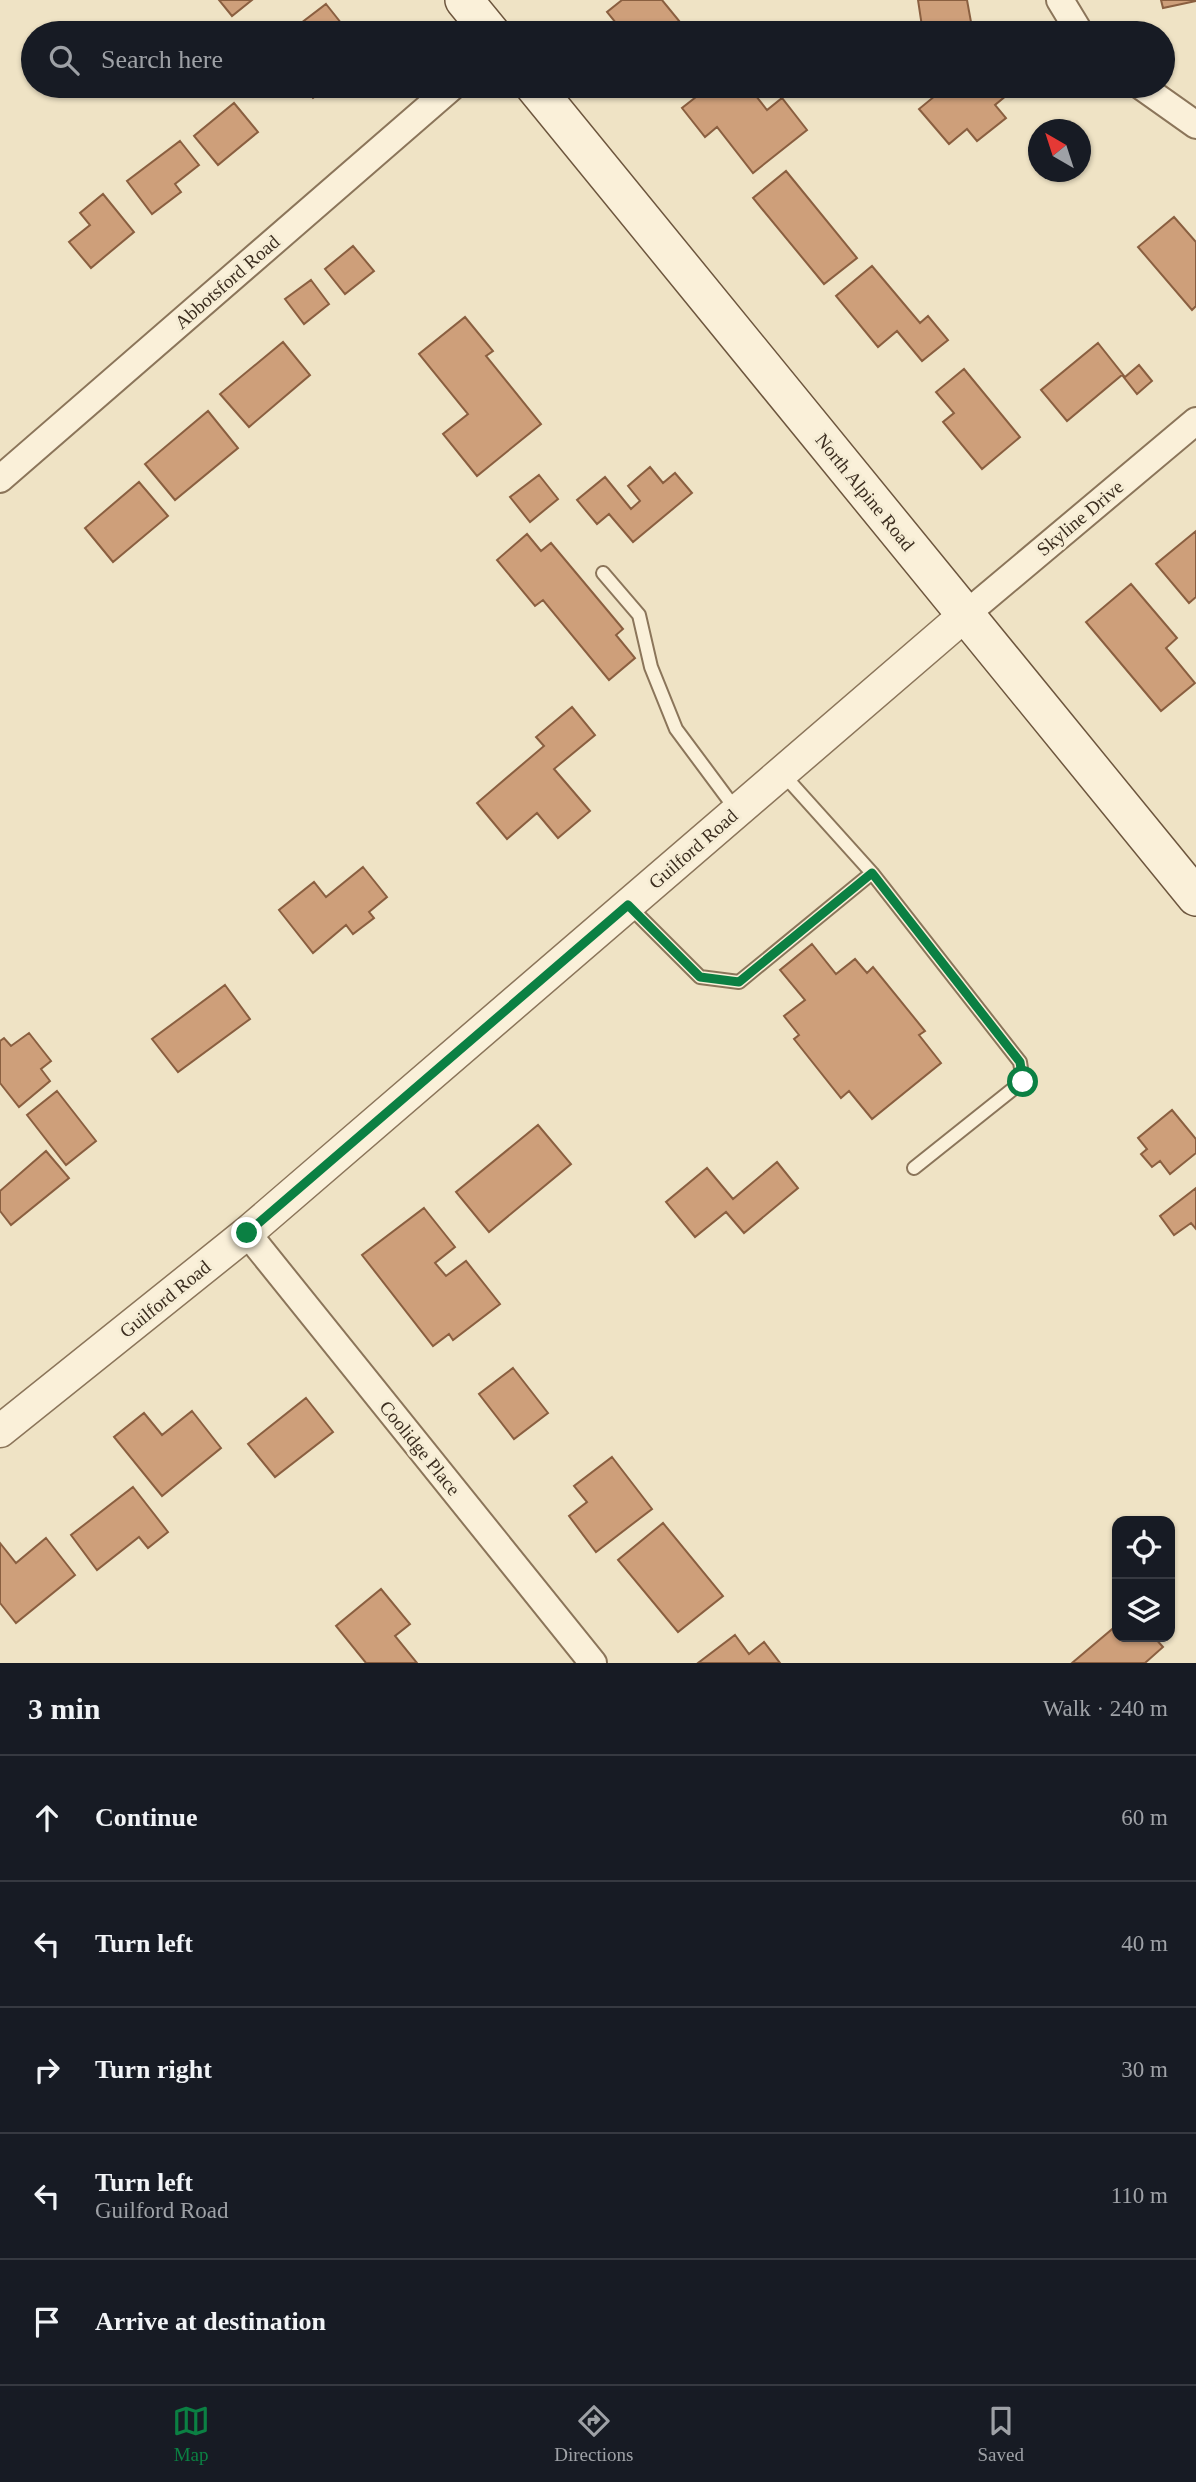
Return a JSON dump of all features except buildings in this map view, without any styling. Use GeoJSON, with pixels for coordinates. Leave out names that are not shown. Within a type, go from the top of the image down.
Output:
{"type":"FeatureCollection","features":[{"type":"Feature","properties":{"kind":"main road"},"geometry":{"type":"LineString","coordinates":[[464,0],[481,21]]}},
{"type":"Feature","properties":{"kind":"main road","name":"North Alpine Road"},"geometry":{"type":"LineString","coordinates":[[544,98],[1196,897]]}},
{"type":"Feature","properties":{"kind":"street"},"geometry":{"type":"LineString","coordinates":[[1060,0],[1073,21]]}},
{"type":"Feature","properties":{"kind":"street","name":"Abbotsford Road"},"geometry":{"type":"LineString","coordinates":[[0,479],[439,98]]}},
{"type":"Feature","properties":{"kind":"street"},"geometry":{"type":"LineString","coordinates":[[1158,98],[1196,125]]}},
{"type":"Feature","properties":{"kind":"street","name":"Skyline Drive"},"geometry":{"type":"LineString","coordinates":[[965,615],[1196,421]]}},
{"type":"Feature","properties":{"kind":"street","name":"Guilford Road"},"geometry":{"type":"LineString","coordinates":[[0,1431],[247,1233],[965,615]]}},
{"type":"Feature","properties":{"kind":"street","name":"Coolidge Place"},"geometry":{"type":"LineString","coordinates":[[247,1233],[593,1663]]}},
{"type":"Feature","properties":{"kind":"lane"},"geometry":{"type":"LineString","coordinates":[[603,573],[639,615],[651,667],[676,729],[737,811]]}},
{"type":"Feature","properties":{"kind":"lane"},"geometry":{"type":"LineString","coordinates":[[782,772],[872,873],[1020,1062],[1023,1082],[914,1168]]}},
{"type":"Feature","properties":{"kind":"lane"},"geometry":{"type":"LineString","coordinates":[[628,905],[700,977],[739,982],[872,873]]}},
{"type":"Feature","properties":{"kind":"route"},"geometry":{"type":"LineString","coordinates":[[247,1233],[628,905],[700,977],[739,982],[872,873],[1020,1062],[1023,1082]]}}]}
